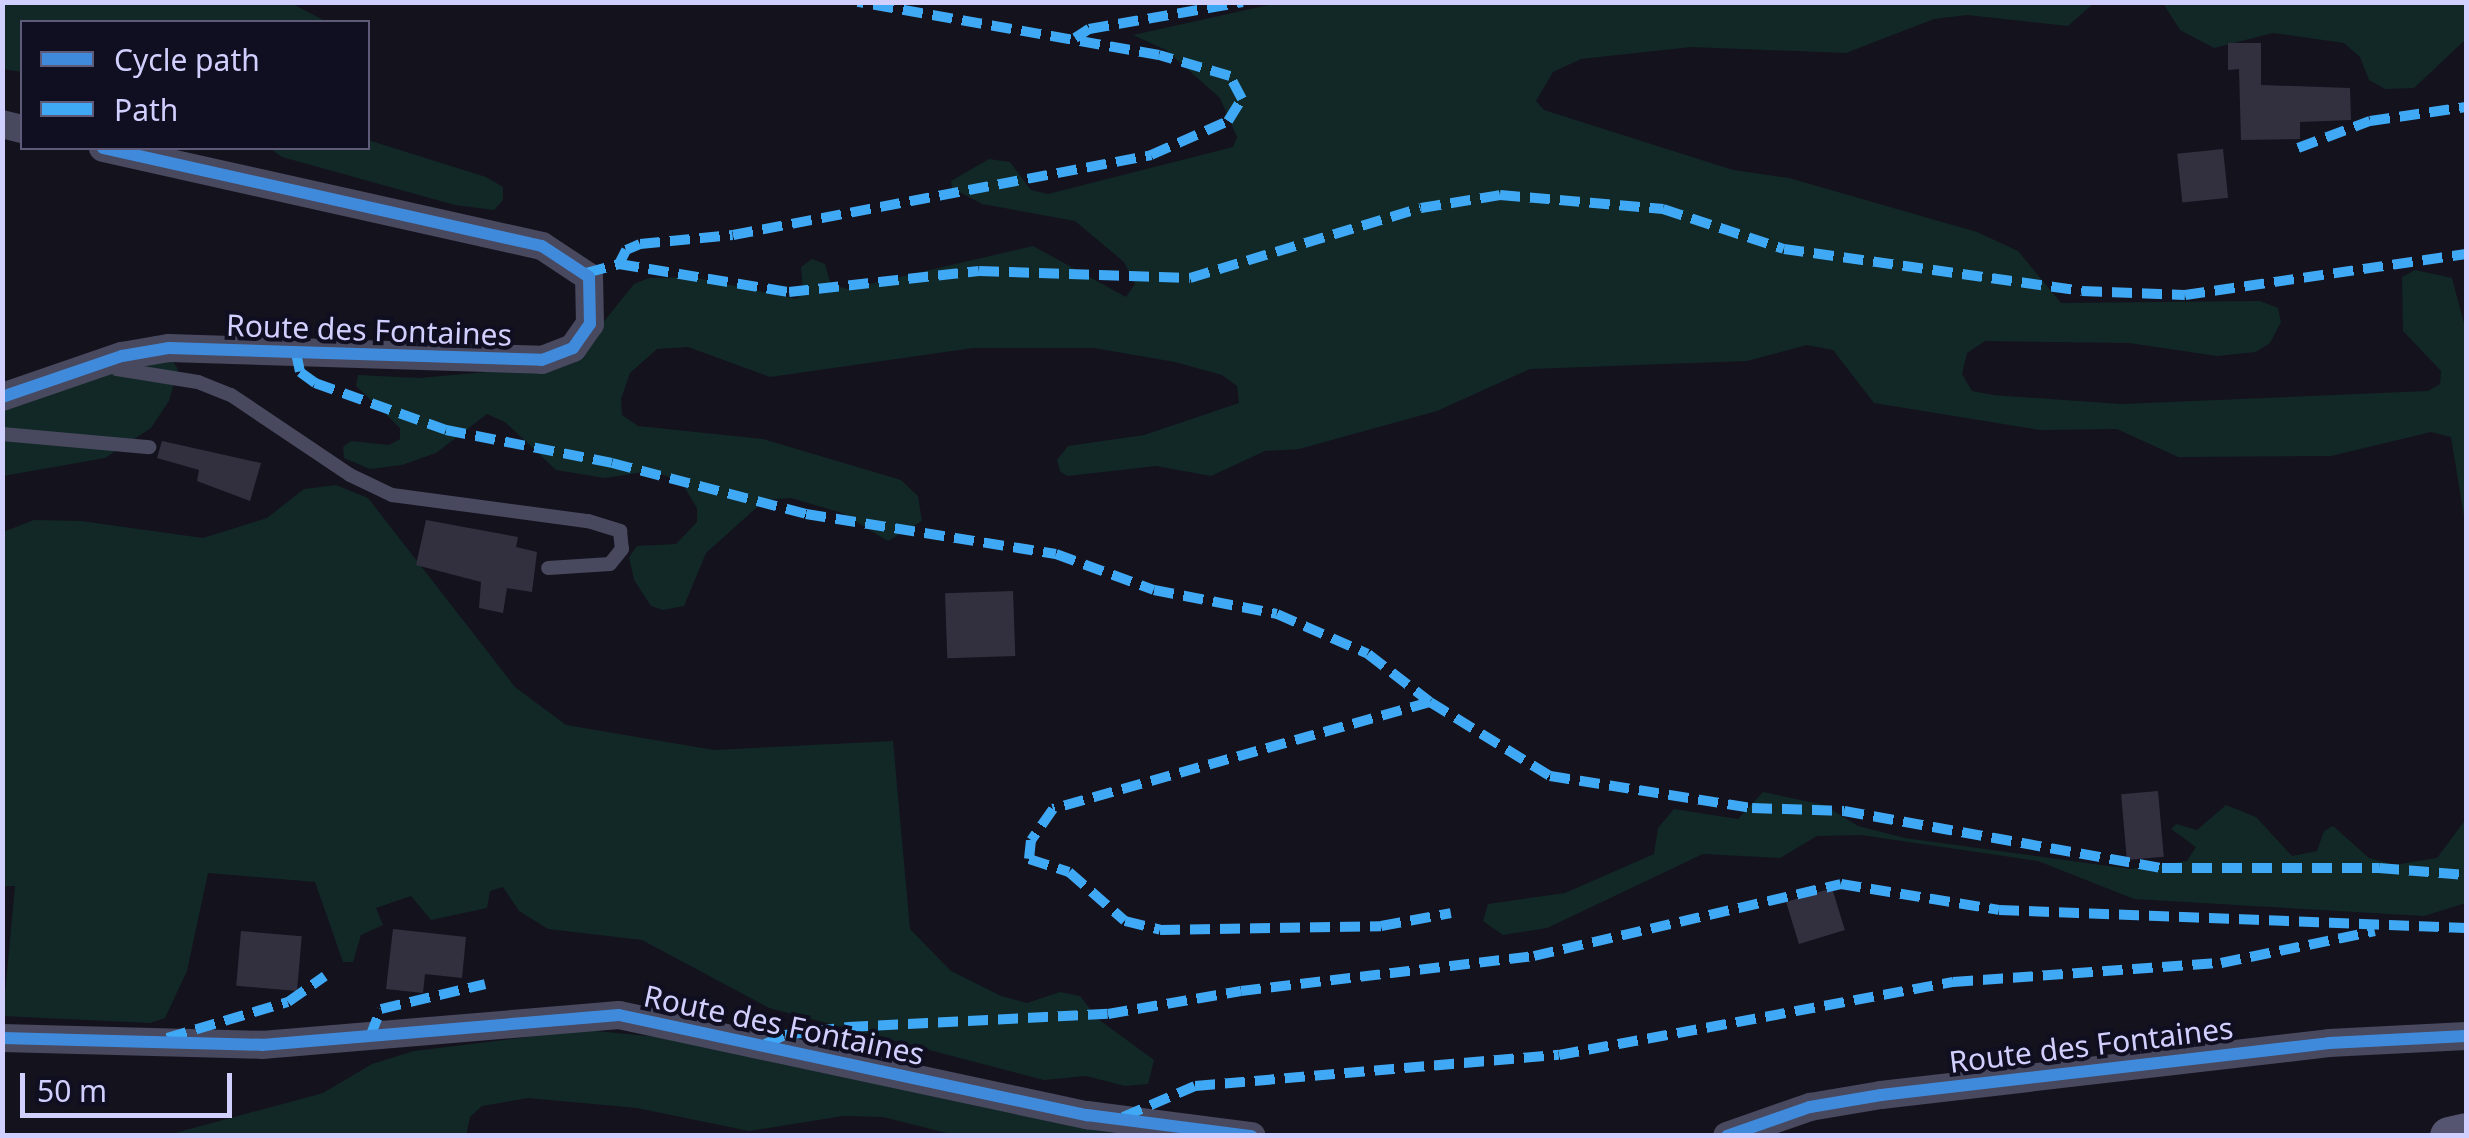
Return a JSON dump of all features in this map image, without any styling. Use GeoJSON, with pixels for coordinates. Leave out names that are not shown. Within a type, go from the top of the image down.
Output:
{"type":"FeatureCollection","features":[{"type":"Feature","properties":{"kind":"main road"},"geometry":{"type":"LineString","coordinates":[[2448,1136],[2466,1132]]}},
{"type":"Feature","properties":{"kind":"street","name":"Route des Fontaines"},"geometry":{"type":"LineString","coordinates":[[2,397],[109,360],[200,348],[542,360],[581,341],[595,303],[586,273],[542,246],[113,150]]}},
{"type":"Feature","properties":{"kind":"street","name":"Route des Fontaines"},"geometry":{"type":"LineString","coordinates":[[2,1038],[262,1045],[619,1016],[1087,1116],[1252,1136]]}},
{"type":"Feature","properties":{"kind":"street","name":"Route des Fontaines"},"geometry":{"type":"LineString","coordinates":[[1727,1136],[1810,1108],[1881,1095],[2329,1043],[2466,1036]]}},
{"type":"Feature","properties":{"kind":"lane"},"geometry":{"type":"LineString","coordinates":[[109,360],[117,370],[198,382],[231,395],[350,475],[392,495],[588,521],[620,532],[622,550],[610,564],[548,568]]}},
{"type":"Feature","properties":{"kind":"lane"},"geometry":{"type":"LineString","coordinates":[[2,434],[149,447]]}},
{"type":"Feature","properties":{"kind":"green space"},"geometry":{"type":"Polygon","coordinates":[[[2,3],[291,3],[323,20],[20,20],[20,72],[3,69],[2,3]]]}},
{"type":"Feature","properties":{"kind":"green space"},"geometry":{"type":"Polygon","coordinates":[[[1278,3],[2094,3],[2068,26],[1967,15],[1934,19],[1846,53],[1691,47],[1581,59],[1553,72],[1536,101],[1544,110],[1733,170],[1789,178],[1977,232],[2018,251],[2061,303],[2260,301],[2278,308],[2281,322],[2270,343],[2256,352],[2217,356],[2129,343],[1985,341],[1967,353],[1962,374],[1972,391],[2121,404],[2428,391],[2440,384],[2441,371],[2403,331],[2402,277],[2415,270],[2452,278],[2466,331],[2466,529],[2451,437],[2431,432],[2331,456],[2178,457],[2117,429],[2040,430],[1874,403],[1833,350],[1807,345],[1747,361],[1530,369],[1437,411],[1299,449],[1265,451],[1211,476],[1156,466],[1067,476],[1060,471],[1057,460],[1068,446],[1144,435],[1239,403],[1237,386],[1222,375],[1175,362],[1094,348],[973,348],[770,377],[688,347],[657,349],[630,373],[621,399],[622,415],[638,426],[763,439],[901,480],[918,496],[922,521],[888,541],[842,513],[791,498],[765,500],[706,553],[684,606],[663,610],[651,606],[634,580],[629,557],[637,546],[676,544],[697,522],[697,508],[680,480],[650,471],[605,478],[556,470],[505,422],[487,414],[436,453],[402,465],[370,469],[344,458],[343,447],[351,441],[389,445],[400,439],[400,428],[356,386],[358,375],[419,378],[569,365],[634,284],[649,278],[693,277],[796,299],[803,293],[801,267],[812,259],[825,264],[831,285],[848,289],[1033,246],[1126,297],[1135,284],[1124,262],[1075,221],[982,204],[952,188],[951,181],[989,159],[1010,162],[1031,190],[1048,194],[1233,147],[1237,137],[1220,98],[1166,50],[1133,35],[1278,3]]]}},
{"type":"Feature","properties":{"kind":"green space"},"geometry":{"type":"Polygon","coordinates":[[[2163,3],[2466,3],[2466,39],[2414,88],[2385,89],[2369,80],[2360,57],[2344,43],[2273,33],[2214,48],[2180,30],[2163,3]]]}},
{"type":"Feature","properties":{"kind":"green space"},"geometry":{"type":"Polygon","coordinates":[[[370,141],[486,177],[503,187],[503,200],[494,210],[455,205],[282,157],[272,150],[370,150],[370,141]]]}},
{"type":"Feature","properties":{"kind":"green space"},"geometry":{"type":"Polygon","coordinates":[[[172,360],[178,369],[169,401],[151,428],[105,458],[3,476],[3,409],[81,373],[172,360]]]}},
{"type":"Feature","properties":{"kind":"green space"},"geometry":{"type":"Polygon","coordinates":[[[336,485],[368,498],[515,687],[566,725],[714,750],[893,741],[910,929],[951,971],[1001,996],[1027,1003],[1060,992],[1080,996],[1098,1019],[1154,1060],[1148,1084],[1125,1086],[1086,1076],[1044,1080],[769,1008],[642,940],[548,929],[519,911],[503,887],[490,891],[487,908],[431,920],[411,896],[376,908],[383,925],[361,935],[353,962],[343,962],[315,882],[208,873],[187,971],[165,1018],[150,1023],[3,1016],[15,886],[3,886],[3,532],[34,520],[81,521],[203,538],[267,518],[304,489],[336,485]]]}},
{"type":"Feature","properties":{"kind":"green space"},"geometry":{"type":"Polygon","coordinates":[[[1763,792],[1824,805],[1858,826],[1905,838],[2131,869],[2187,861],[2196,847],[2171,829],[2176,824],[2197,830],[2226,805],[2256,817],[2292,856],[2317,851],[2324,831],[2333,826],[2369,858],[2394,865],[2437,858],[2466,819],[2466,903],[2424,916],[2134,899],[2038,861],[1861,835],[1817,836],[1780,858],[1703,854],[1547,928],[1503,935],[1483,921],[1488,904],[1565,893],[1654,854],[1658,828],[1674,809],[1738,819],[1763,792]]]}},
{"type":"Feature","properties":{"kind":"green space"},"geometry":{"type":"Polygon","coordinates":[[[586,1030],[689,1040],[785,1065],[1169,1135],[955,1135],[883,1117],[843,1116],[749,1131],[637,1108],[528,1098],[482,1106],[470,1117],[466,1135],[164,1136],[323,1093],[372,1064],[414,1051],[586,1030]]]}},
{"type":"Feature","properties":{"kind":"building"},"geometry":{"type":"Polygon","coordinates":[[[2228,43],[2261,43],[2261,85],[2350,88],[2351,120],[2300,122],[2300,139],[2241,140],[2239,69],[2228,70],[2228,43]]]}},
{"type":"Feature","properties":{"kind":"building"},"geometry":{"type":"Polygon","coordinates":[[[2223,149],[2228,198],[2182,203],[2177,154],[2223,149]]]}},
{"type":"Feature","properties":{"kind":"building"},"geometry":{"type":"Polygon","coordinates":[[[162,441],[261,463],[250,501],[197,481],[199,470],[157,458],[162,441]]]}},
{"type":"Feature","properties":{"kind":"building"},"geometry":{"type":"Polygon","coordinates":[[[426,520],[518,537],[516,547],[537,552],[532,592],[507,588],[503,613],[479,608],[481,582],[416,565],[426,520]]]}},
{"type":"Feature","properties":{"kind":"building"},"geometry":{"type":"Polygon","coordinates":[[[1013,591],[1015,656],[947,658],[945,593],[1013,591]]]}},
{"type":"Feature","properties":{"kind":"building"},"geometry":{"type":"Polygon","coordinates":[[[2158,791],[2164,857],[2127,860],[2121,794],[2158,791]]]}},
{"type":"Feature","properties":{"kind":"building"},"geometry":{"type":"Polygon","coordinates":[[[1832,888],[1845,930],[1799,944],[1786,902],[1832,888]]]}},
{"type":"Feature","properties":{"kind":"building"},"geometry":{"type":"Polygon","coordinates":[[[393,929],[466,937],[462,978],[425,974],[423,993],[386,989],[393,929]]]}},
{"type":"Feature","properties":{"kind":"building"},"geometry":{"type":"Polygon","coordinates":[[[241,931],[302,936],[297,991],[236,986],[241,931]]]}},
{"type":"Feature","properties":{"kind":"marked path"},"geometry":{"type":"LineString","coordinates":[[619,264],[626,250],[640,244],[733,235],[1151,155],[1228,121],[1242,99],[1230,76],[1159,55],[858,2]]}},
{"type":"Feature","properties":{"kind":"marked path"},"geometry":{"type":"LineString","coordinates":[[1075,38],[1089,29],[1243,2]]}},
{"type":"Feature","properties":{"kind":"marked path"},"geometry":{"type":"LineString","coordinates":[[2298,148],[2370,121],[2466,107]]}},
{"type":"Feature","properties":{"kind":"marked path"},"geometry":{"type":"LineString","coordinates":[[586,273],[619,264],[789,292],[979,271],[1190,278],[1421,208],[1500,195],[1663,209],[1784,249],[2082,291],[2185,295],[2466,254]]}},
{"type":"Feature","properties":{"kind":"marked path"},"geometry":{"type":"LineString","coordinates":[[296,353],[300,372],[315,383],[446,430],[612,463],[806,514],[1056,554],[1154,590],[1277,614],[1368,654],[1430,702],[1550,776],[1752,808],[1844,811],[2162,868],[2379,868],[2466,875]]}},
{"type":"Feature","properties":{"kind":"marked path"},"geometry":{"type":"LineString","coordinates":[[1430,702],[1053,809],[1031,840],[1029,859],[1069,872],[1125,921],[1160,930],[1381,926],[1451,913]]}},
{"type":"Feature","properties":{"kind":"marked path"},"geometry":{"type":"LineString","coordinates":[[765,1044],[785,1035],[848,1027],[1108,1014],[1241,991],[1534,956],[1841,884],[1999,910],[2466,928]]}},
{"type":"Feature","properties":{"kind":"marked path"},"geometry":{"type":"LineString","coordinates":[[1123,1117],[1195,1086],[1559,1055],[1953,982],[2221,963],[2375,931]]}},
{"type":"Feature","properties":{"kind":"marked path"},"geometry":{"type":"LineString","coordinates":[[167,1038],[288,1002],[325,976]]}},
{"type":"Feature","properties":{"kind":"marked path"},"geometry":{"type":"LineString","coordinates":[[370,1037],[381,1009],[485,984]]}},
{"type":"Feature","properties":{"kind":"cycle path"},"geometry":{"type":"LineString","coordinates":[[2,397],[122,356],[169,348],[542,360],[573,348],[590,324],[589,277],[542,246],[112,150]]}},
{"type":"Feature","properties":{"kind":"cycle path"},"geometry":{"type":"LineString","coordinates":[[2,1038],[262,1045],[619,1015],[1087,1115],[1252,1136]]}},
{"type":"Feature","properties":{"kind":"cycle path"},"geometry":{"type":"LineString","coordinates":[[1727,1136],[1810,1107],[1881,1095],[2329,1043],[2466,1036]]}}]}
